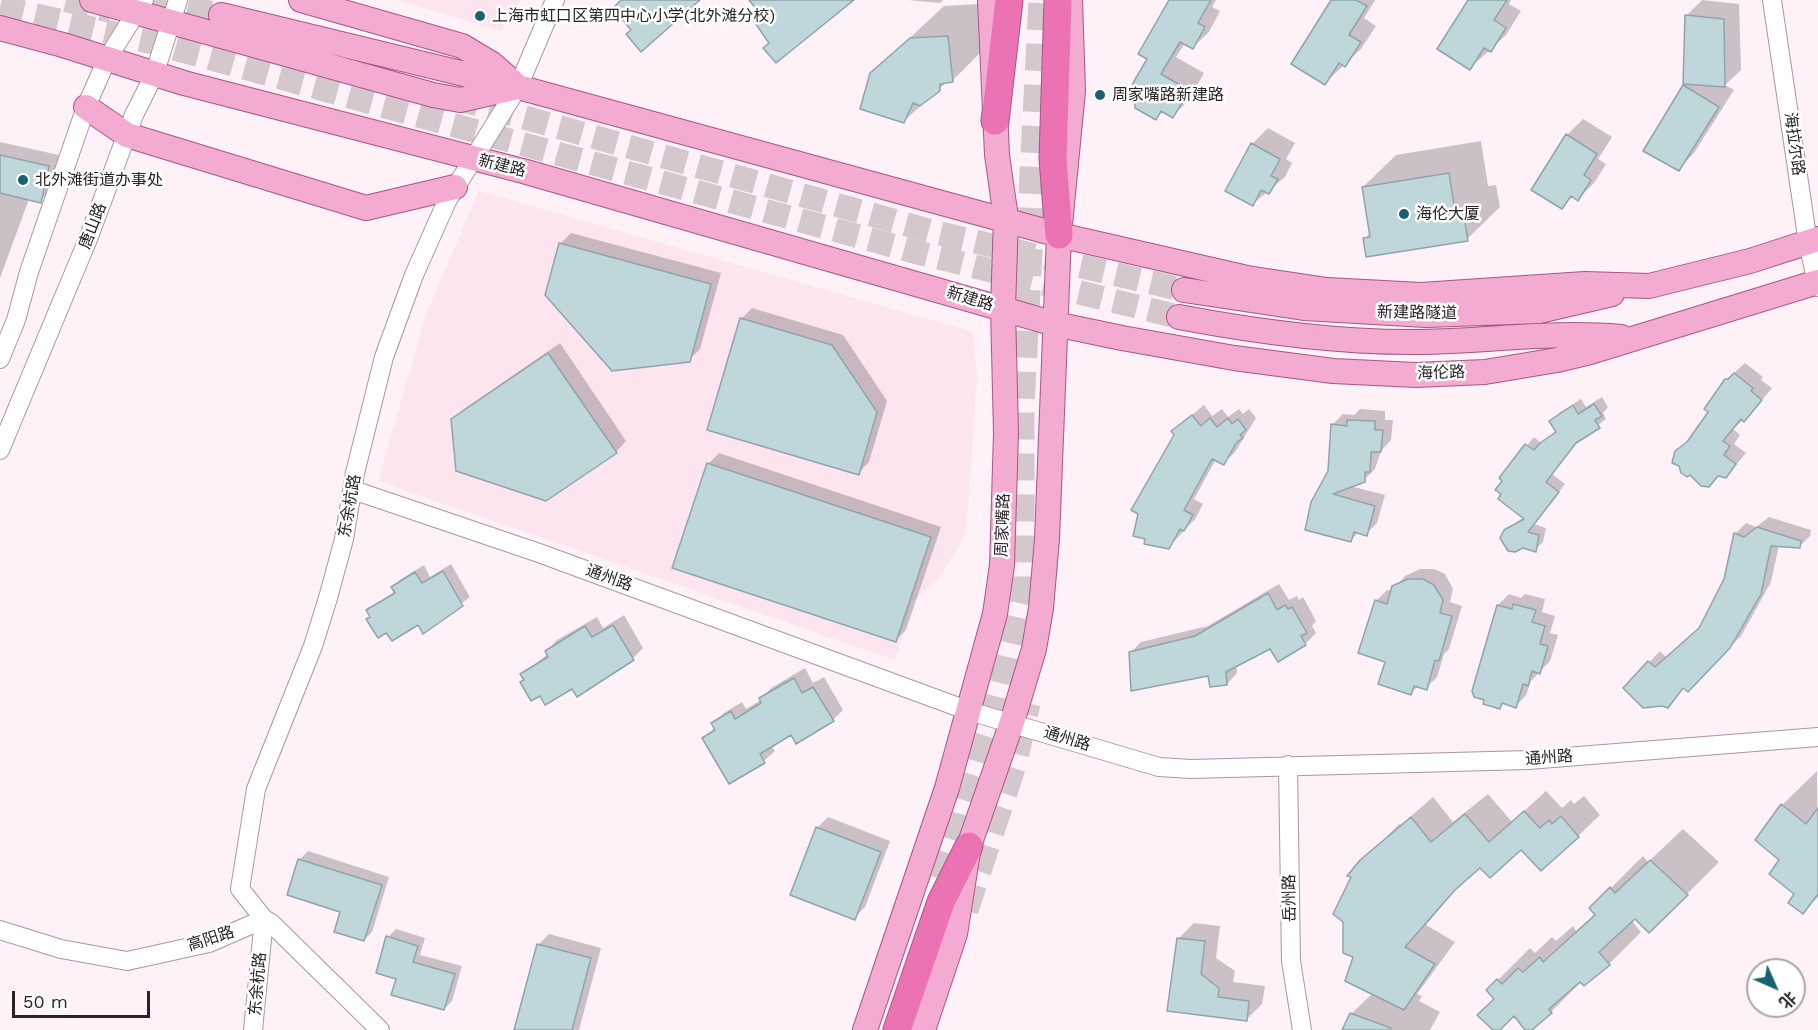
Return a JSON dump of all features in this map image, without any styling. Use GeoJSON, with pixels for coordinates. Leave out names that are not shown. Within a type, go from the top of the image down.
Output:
{"type":"FeatureCollection","features":[{"type":"Feature","properties":{"kind":"highway"},"geometry":{"type":"LineString","coordinates":[[995,121],[1009,0]]}},
{"type":"Feature","properties":{"kind":"highway"},"geometry":{"type":"LineString","coordinates":[[1058,0],[1053,159],[1059,235]]}},
{"type":"Feature","properties":{"kind":"highway"},"geometry":{"type":"LineString","coordinates":[[897,1030],[941,902],[969,846]]}},
{"type":"Feature","properties":{"kind":"main road"},"geometry":{"type":"LineString","coordinates":[[92,0],[140,7],[171,24],[451,99],[460,100],[518,87]]}},
{"type":"Feature","properties":{"kind":"main road"},"geometry":{"type":"LineString","coordinates":[[301,0],[358,8],[462,46],[492,64],[518,87]]}},
{"type":"Feature","properties":{"kind":"main road","name":"周家嘴路"},"geometry":{"type":"LineString","coordinates":[[865,1030],[947,788],[995,614],[1002,565],[1006,433],[1003,309],[1006,218],[995,121],[990,0]]}},
{"type":"Feature","properties":{"kind":"main road"},"geometry":{"type":"LineString","coordinates":[[923,1030],[955,934],[969,846],[1012,722],[1034,649],[1041,608],[1047,538],[1059,235],[1073,91],[1070,0]]}},
{"type":"Feature","properties":{"kind":"main road"},"geometry":{"type":"LineString","coordinates":[[221,15],[518,87],[1006,218],[1059,235],[1247,278],[1327,290],[1420,295],[1585,284],[1649,286],[1813,241]]}},
{"type":"Feature","properties":{"kind":"main road","name":"新建路"},"geometry":{"type":"LineString","coordinates":[[0,28],[154,75],[534,174],[1055,324]]}},
{"type":"Feature","properties":{"kind":"main road"},"geometry":{"type":"LineString","coordinates":[[87,107],[127,135],[366,208],[455,187]]}},
{"type":"Feature","properties":{"kind":"main road","name":"海伦路"},"geometry":{"type":"LineString","coordinates":[[1055,324],[1234,358],[1333,371],[1416,375],[1485,372],[1557,360],[1818,284]]}},
{"type":"Feature","properties":{"kind":"main road","name":"新建路隧道"},"geometry":{"type":"LineString","coordinates":[[1184,290],[1304,308],[1426,315],[1539,310],[1649,286]]}},
{"type":"Feature","properties":{"kind":"main road","name":"新建路隧道"},"geometry":{"type":"LineString","coordinates":[[1179,316],[1291,335],[1420,342],[1550,333],[1634,339]]}},
{"type":"Feature","properties":{"kind":"street","name":"唐山路"},"geometry":{"type":"LineString","coordinates":[[0,450],[88,239],[127,135],[154,75],[178,0]]}},
{"type":"Feature","properties":{"kind":"street","name":"东余杭路"},"geometry":{"type":"LineString","coordinates":[[253,1030],[264,919],[240,889],[256,789],[313,646],[344,539],[355,473],[384,357],[414,275],[455,187],[518,87],[555,0]]}},
{"type":"Feature","properties":{"kind":"street","name":"海拉尔路"},"geometry":{"type":"LineString","coordinates":[[1772,0],[1813,241],[1818,284]]}},
{"type":"Feature","properties":{"kind":"street"},"geometry":{"type":"LineString","coordinates":[[0,359],[16,320],[29,272],[87,107],[107,59],[140,7]]}},
{"type":"Feature","properties":{"kind":"street","name":"通州路"},"geometry":{"type":"LineString","coordinates":[[353,490],[539,553],[969,711],[1159,767],[1528,760],[1818,737]]}},
{"type":"Feature","properties":{"kind":"street","name":"岳州路"},"geometry":{"type":"LineString","coordinates":[[1288,765],[1291,961],[1302,1030]]}},
{"type":"Feature","properties":{"kind":"street"},"geometry":{"type":"LineString","coordinates":[[264,919],[271,923],[380,1030]]}},
{"type":"Feature","properties":{"kind":"street","name":"高阳路"},"geometry":{"type":"LineString","coordinates":[[0,930],[61,949],[127,961],[209,943],[264,919]]}},
{"type":"Feature","properties":{"kind":"shaded area","name":"上海市虹口区第四中心小学(北外滩分校)"},"geometry":{"type":"Polygon","coordinates":[[[397,0],[521,0],[501,31],[397,0]]]}},
{"type":"Feature","properties":{"kind":"shaded area"},"geometry":{"type":"Polygon","coordinates":[[[479,191],[973,332],[977,377],[966,534],[938,579],[912,602],[895,660],[378,481],[427,312],[479,191]]]}},
{"type":"Feature","properties":{"kind":"building"},"geometry":{"type":"Polygon","coordinates":[[[621,0],[700,0],[641,52],[626,34],[631,30],[613,8],[621,0]]]}},
{"type":"Feature","properties":{"kind":"building"},"geometry":{"type":"Polygon","coordinates":[[[749,0],[854,0],[776,63],[763,48],[769,43],[753,20],[761,15],[749,0]]]}},
{"type":"Feature","properties":{"kind":"building"},"geometry":{"type":"Polygon","coordinates":[[[1169,0],[1211,0],[1198,23],[1205,27],[1193,49],[1180,42],[1161,74],[1189,90],[1173,118],[1161,111],[1156,120],[1135,108],[1133,83],[1147,59],[1138,54],[1169,0]]]}},
{"type":"Feature","properties":{"kind":"building"},"geometry":{"type":"Polygon","coordinates":[[[1331,0],[1356,0],[1367,6],[1349,35],[1361,42],[1345,67],[1339,63],[1325,85],[1291,64],[1331,0]]]}},
{"type":"Feature","properties":{"kind":"building"},"geometry":{"type":"Polygon","coordinates":[[[1468,0],[1507,0],[1494,20],[1506,28],[1491,52],[1484,48],[1470,70],[1437,49],[1468,0]]]}},
{"type":"Feature","properties":{"kind":"building"},"geometry":{"type":"Polygon","coordinates":[[[1685,15],[1724,19],[1725,87],[1683,84],[1685,15]]]}},
{"type":"Feature","properties":{"kind":"building"},"geometry":{"type":"Polygon","coordinates":[[[948,36],[953,82],[940,84],[940,91],[920,106],[913,103],[904,123],[860,109],[870,73],[910,38],[948,36]]]}},
{"type":"Feature","properties":{"kind":"building"},"geometry":{"type":"Polygon","coordinates":[[[1683,85],[1719,107],[1679,171],[1643,151],[1683,85]]]}},
{"type":"Feature","properties":{"kind":"building"},"geometry":{"type":"Polygon","coordinates":[[[1566,134],[1597,154],[1584,175],[1591,180],[1578,201],[1571,196],[1562,209],[1531,190],[1566,134]]]}},
{"type":"Feature","properties":{"kind":"building"},"geometry":{"type":"Polygon","coordinates":[[[1251,143],[1280,159],[1271,176],[1278,179],[1269,194],[1261,190],[1253,206],[1225,191],[1251,143]]]}},
{"type":"Feature","properties":{"kind":"building","name":"北外滩街道办事处"},"geometry":{"type":"Polygon","coordinates":[[[0,155],[49,166],[41,203],[0,193],[0,155]]]}},
{"type":"Feature","properties":{"kind":"building","name":"海伦大厦"},"geometry":{"type":"Polygon","coordinates":[[[1449,173],[1456,218],[1464,217],[1468,241],[1366,257],[1363,238],[1370,237],[1362,187],[1449,173]]]}},
{"type":"Feature","properties":{"kind":"building"},"geometry":{"type":"Polygon","coordinates":[[[559,243],[711,284],[690,362],[612,371],[545,295],[559,243]]]}},
{"type":"Feature","properties":{"kind":"building"},"geometry":{"type":"Polygon","coordinates":[[[740,318],[832,345],[877,412],[859,475],[707,430],[740,318]]]}},
{"type":"Feature","properties":{"kind":"building"},"geometry":{"type":"Polygon","coordinates":[[[548,353],[617,453],[546,501],[456,471],[451,419],[548,353]]]}},
{"type":"Feature","properties":{"kind":"building"},"geometry":{"type":"Polygon","coordinates":[[[1734,373],[1753,388],[1751,391],[1762,400],[1744,422],[1741,419],[1723,441],[1730,446],[1724,455],[1736,464],[1726,478],[1718,476],[1709,487],[1701,486],[1690,475],[1687,477],[1681,473],[1679,466],[1672,463],[1675,451],[1687,442],[1708,412],[1704,409],[1725,379],[1734,373]]]}},
{"type":"Feature","properties":{"kind":"building"},"geometry":{"type":"Polygon","coordinates":[[[1594,404],[1602,416],[1595,420],[1600,428],[1576,443],[1546,482],[1559,492],[1528,532],[1539,535],[1536,552],[1523,548],[1515,552],[1508,551],[1500,538],[1504,530],[1524,519],[1498,499],[1501,494],[1495,490],[1502,481],[1499,478],[1525,444],[1534,450],[1556,432],[1549,421],[1573,405],[1578,414],[1594,404]]]}},
{"type":"Feature","properties":{"kind":"building"},"geometry":{"type":"Polygon","coordinates":[[[1192,415],[1201,426],[1210,418],[1217,427],[1228,418],[1232,424],[1238,419],[1246,430],[1240,435],[1243,438],[1236,443],[1224,465],[1212,459],[1184,510],[1193,515],[1184,531],[1180,529],[1169,549],[1144,544],[1145,539],[1133,536],[1138,514],[1131,510],[1174,435],[1171,431],[1192,415]]]}},
{"type":"Feature","properties":{"kind":"building"},"geometry":{"type":"Polygon","coordinates":[[[1347,420],[1375,421],[1375,430],[1383,430],[1381,452],[1371,452],[1370,472],[1365,472],[1365,482],[1333,494],[1375,506],[1367,536],[1354,532],[1351,542],[1305,530],[1311,502],[1328,471],[1331,424],[1347,426],[1347,420]]]}},
{"type":"Feature","properties":{"kind":"building"},"geometry":{"type":"Polygon","coordinates":[[[707,463],[931,537],[896,642],[672,568],[707,463]]]}},
{"type":"Feature","properties":{"kind":"building"},"geometry":{"type":"Polygon","coordinates":[[[1757,527],[1801,541],[1800,548],[1771,546],[1761,594],[1730,648],[1688,692],[1683,688],[1668,708],[1662,706],[1643,708],[1623,688],[1648,661],[1655,667],[1699,628],[1724,579],[1734,533],[1744,537],[1757,527]]]}},
{"type":"Feature","properties":{"kind":"building"},"geometry":{"type":"Polygon","coordinates":[[[443,571],[463,606],[423,634],[418,625],[392,641],[386,633],[378,638],[366,619],[370,617],[366,610],[395,593],[391,587],[415,572],[422,583],[443,571]]]}},
{"type":"Feature","properties":{"kind":"building"},"geometry":{"type":"Polygon","coordinates":[[[1408,579],[1423,579],[1434,585],[1443,600],[1440,613],[1452,616],[1439,661],[1435,660],[1427,690],[1414,686],[1411,695],[1378,684],[1385,662],[1358,653],[1375,600],[1387,604],[1392,586],[1408,579]]]}},
{"type":"Feature","properties":{"kind":"building"},"geometry":{"type":"Polygon","coordinates":[[[1268,593],[1277,610],[1285,605],[1288,609],[1292,607],[1307,633],[1301,636],[1306,645],[1278,662],[1270,649],[1226,672],[1227,685],[1210,687],[1208,676],[1131,691],[1129,652],[1195,636],[1268,593]]]}},
{"type":"Feature","properties":{"kind":"building"},"geometry":{"type":"Polygon","coordinates":[[[1513,604],[1536,610],[1532,622],[1545,626],[1540,644],[1548,646],[1540,674],[1532,671],[1528,686],[1523,684],[1516,708],[1502,703],[1500,709],[1483,704],[1484,700],[1474,697],[1472,691],[1497,605],[1512,609],[1513,604]]]}},
{"type":"Feature","properties":{"kind":"building"},"geometry":{"type":"Polygon","coordinates":[[[613,625],[634,660],[577,697],[572,689],[545,705],[540,696],[531,701],[520,682],[524,680],[520,674],[548,657],[545,651],[585,626],[592,637],[613,625]]]}},
{"type":"Feature","properties":{"kind":"building"},"geometry":{"type":"Polygon","coordinates":[[[794,678],[802,693],[813,687],[834,721],[796,744],[791,735],[760,754],[765,763],[729,784],[702,738],[715,730],[711,723],[731,711],[735,719],[761,703],[759,698],[794,678]]]}},
{"type":"Feature","properties":{"kind":"building"},"geometry":{"type":"Polygon","coordinates":[[[1781,804],[1806,824],[1818,808],[1818,894],[1803,914],[1788,903],[1794,894],[1769,874],[1779,860],[1755,840],[1781,804]]]}},
{"type":"Feature","properties":{"kind":"building"},"geometry":{"type":"Polygon","coordinates":[[[1524,811],[1540,828],[1549,820],[1552,824],[1561,816],[1579,837],[1541,871],[1521,850],[1490,878],[1480,868],[1455,890],[1405,947],[1435,964],[1404,1010],[1345,981],[1353,957],[1343,953],[1343,922],[1333,914],[1351,877],[1347,876],[1360,860],[1411,817],[1431,842],[1465,814],[1489,842],[1524,811]]]}},
{"type":"Feature","properties":{"kind":"building"},"geometry":{"type":"Polygon","coordinates":[[[816,827],[881,852],[855,920],[790,895],[816,827]]]}},
{"type":"Feature","properties":{"kind":"building"},"geometry":{"type":"Polygon","coordinates":[[[298,859],[382,885],[364,941],[334,932],[340,912],[287,895],[298,859]]]}},
{"type":"Feature","properties":{"kind":"building"},"geometry":{"type":"Polygon","coordinates":[[[1650,860],[1688,895],[1649,933],[1635,919],[1599,952],[1610,965],[1584,986],[1580,982],[1549,1009],[1552,1013],[1532,1030],[1525,1030],[1514,1016],[1500,1030],[1493,1030],[1477,1015],[1494,999],[1486,990],[1497,979],[1502,984],[1518,968],[1523,972],[1540,957],[1543,962],[1595,915],[1589,908],[1610,887],[1615,893],[1650,860]]]}},
{"type":"Feature","properties":{"kind":"building"},"geometry":{"type":"Polygon","coordinates":[[[386,936],[418,946],[413,962],[455,974],[444,1010],[391,995],[396,979],[376,973],[386,936]]]}},
{"type":"Feature","properties":{"kind":"building"},"geometry":{"type":"Polygon","coordinates":[[[1177,938],[1205,941],[1201,974],[1219,988],[1218,997],[1249,1001],[1247,1021],[1167,1011],[1177,938]]]}},
{"type":"Feature","properties":{"kind":"building"},"geometry":{"type":"Polygon","coordinates":[[[537,944],[591,958],[572,1030],[514,1030],[537,944]]]}},
{"type":"Feature","properties":{"kind":"building"},"geometry":{"type":"Polygon","coordinates":[[[1350,1013],[1391,1028],[1391,1030],[1342,1030],[1350,1013]]]}},
{"type":"Feature","properties":{"kind":"tunnel"},"geometry":{"type":"LineString","coordinates":[[66,0],[111,11]]}},
{"type":"Feature","properties":{"kind":"tunnel"},"geometry":{"type":"LineString","coordinates":[[152,0],[221,15]]}},
{"type":"Feature","properties":{"kind":"tunnel"},"geometry":{"type":"LineString","coordinates":[[944,880],[992,722],[1021,602],[1021,407],[1042,0]]}},
{"type":"Feature","properties":{"kind":"tunnel"},"geometry":{"type":"LineString","coordinates":[[0,7],[151,42],[912,251],[1179,317]]}},
{"type":"Feature","properties":{"kind":"tunnel"},"geometry":{"type":"LineString","coordinates":[[455,98],[934,232],[1184,290]]}},
{"type":"Feature","properties":{"kind":"tunnel"},"geometry":{"type":"LineString","coordinates":[[965,910],[1014,762],[1027,703]]}},
{"type":"Feature","properties":{"kind":"place","name":"上海市虹口区第四中心小学(北外滩分校)"},"geometry":{"type":"Point","coordinates":[480,16]}},
{"type":"Feature","properties":{"kind":"place","name":"周家嘴路新建路"},"geometry":{"type":"Point","coordinates":[1100,95]}},
{"type":"Feature","properties":{"kind":"place","name":"北外滩街道办事处"},"geometry":{"type":"Point","coordinates":[23,180]}},
{"type":"Feature","properties":{"kind":"place","name":"海伦大厦"},"geometry":{"type":"Point","coordinates":[1404,214]}}]}
